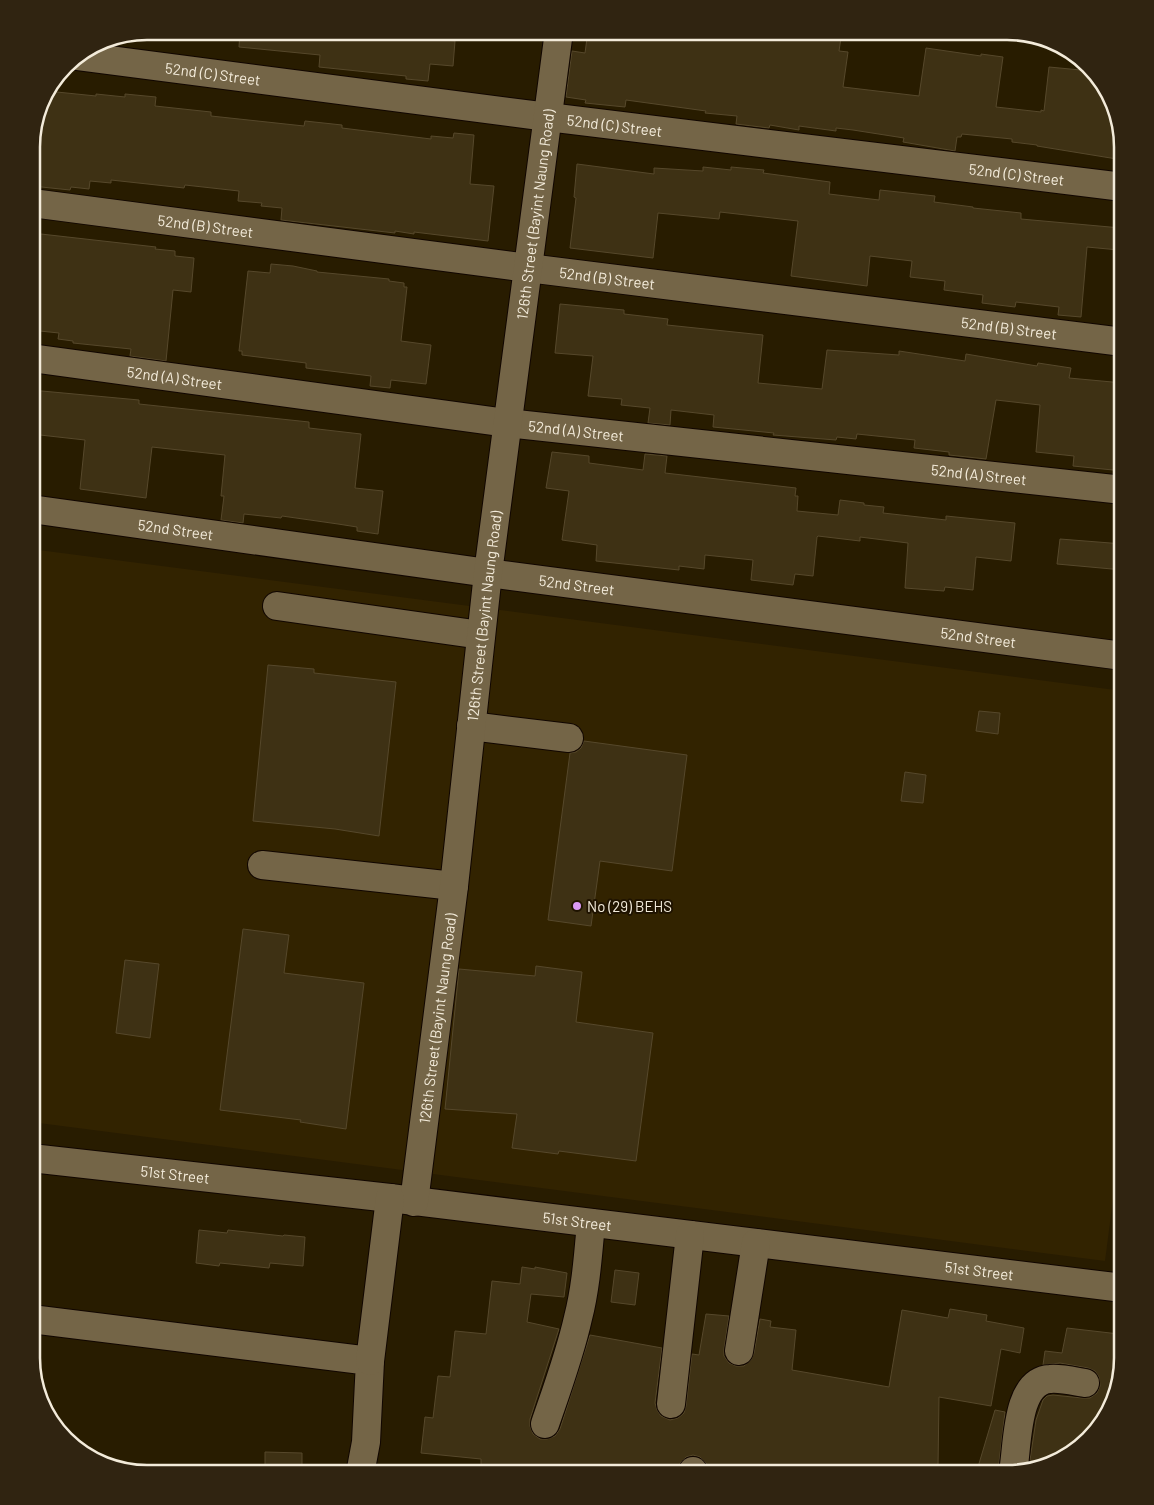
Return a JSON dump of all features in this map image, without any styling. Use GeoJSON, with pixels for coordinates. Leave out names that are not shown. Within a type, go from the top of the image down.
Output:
{"type":"FeatureCollection","features":[{"type":"Feature","properties":{"kind":"street","name":"126th Street (Bayint Naung Road)"},"geometry":{"type":"LineString","coordinates":[[362,1465],[366,1442],[370,1361],[402,1200],[454,886],[488,573],[558,40]]}},
{"type":"Feature","properties":{"kind":"street","name":"52nd (C) Street"},"geometry":{"type":"LineString","coordinates":[[89,57],[548,117],[1114,186]]}},
{"type":"Feature","properties":{"kind":"street","name":"52nd (B) Street"},"geometry":{"type":"LineString","coordinates":[[40,204],[528,268],[1114,341]]}},
{"type":"Feature","properties":{"kind":"street","name":"52nd (A) Street"},"geometry":{"type":"LineString","coordinates":[[40,359],[507,423],[1114,489]]}},
{"type":"Feature","properties":{"kind":"street","name":"52nd Street"},"geometry":{"type":"LineString","coordinates":[[40,510],[488,573],[1114,655]]}},
{"type":"Feature","properties":{"kind":"street"},"geometry":{"type":"LineString","coordinates":[[277,606],[481,635]]}},
{"type":"Feature","properties":{"kind":"street"},"geometry":{"type":"LineString","coordinates":[[471,726],[569,738]]}},
{"type":"Feature","properties":{"kind":"street"},"geometry":{"type":"LineString","coordinates":[[262,865],[454,886]]}},
{"type":"Feature","properties":{"kind":"street","name":"51st Street"},"geometry":{"type":"LineString","coordinates":[[40,1159],[402,1200],[1114,1287]]}},
{"type":"Feature","properties":{"kind":"street"},"geometry":{"type":"LineString","coordinates":[[545,1424],[567,1361],[579,1317],[591,1223]]}},
{"type":"Feature","properties":{"kind":"street"},"geometry":{"type":"LineString","coordinates":[[671,1404],[690,1235]]}},
{"type":"Feature","properties":{"kind":"street"},"geometry":{"type":"LineString","coordinates":[[739,1351],[756,1243]]}},
{"type":"Feature","properties":{"kind":"street"},"geometry":{"type":"LineString","coordinates":[[40,1320],[370,1361]]}},
{"type":"Feature","properties":{"kind":"street"},"geometry":{"type":"LineString","coordinates":[[1014,1465],[1022,1410],[1027,1394],[1033,1385],[1049,1378],[1085,1383]]}},
{"type":"Feature","properties":{"kind":"shaded area","name":"No (29) BEHS"},"geometry":{"type":"Polygon","coordinates":[[[40,550],[1114,690],[1114,1192],[1105,1261],[40,1123],[40,550]]]}},
{"type":"Feature","properties":{"kind":"building"},"geometry":{"type":"Polygon","coordinates":[[[239,40],[455,41],[453,66],[430,64],[428,81],[406,79],[406,76],[319,67],[320,55],[239,47],[239,40]]]}},
{"type":"Feature","properties":{"kind":"building"},"geometry":{"type":"Polygon","coordinates":[[[587,40],[841,40],[839,51],[848,52],[843,87],[919,96],[926,48],[981,56],[981,54],[1003,57],[996,107],[1041,112],[1041,110],[1044,111],[1049,67],[1082,70],[1092,82],[1106,106],[1113,133],[1114,159],[1012,142],[1012,139],[962,134],[961,137],[957,137],[955,151],[903,142],[904,138],[853,130],[836,128],[836,131],[799,126],[799,130],[770,125],[769,128],[736,124],[737,116],[705,113],[706,111],[626,100],[625,107],[585,103],[586,100],[566,97],[572,51],[585,53],[587,40]]]}},
{"type":"Feature","properties":{"kind":"building"},"geometry":{"type":"Polygon","coordinates":[[[56,92],[96,96],[96,94],[125,97],[125,94],[156,97],[155,106],[211,112],[211,116],[304,126],[305,121],[342,125],[342,128],[431,139],[431,136],[453,138],[454,133],[474,135],[470,184],[494,186],[488,241],[281,220],[282,208],[261,206],[262,203],[238,201],[239,191],[185,185],[184,188],[111,180],[111,183],[90,181],[89,189],[71,187],[70,190],[40,187],[41,133],[46,113],[56,92]]]}},
{"type":"Feature","properties":{"kind":"building"},"geometry":{"type":"Polygon","coordinates":[[[577,164],[654,174],[654,168],[703,171],[703,167],[731,170],[731,167],[764,170],[763,173],[830,182],[829,194],[879,200],[880,190],[935,196],[934,202],[1021,213],[1021,219],[1114,227],[1114,250],[1087,247],[1081,317],[1058,315],[1059,307],[1016,302],[1015,307],[982,303],[983,295],[944,290],[945,281],[910,277],[912,261],[870,256],[867,286],[791,276],[798,221],[720,212],[719,219],[658,213],[653,258],[570,248],[576,198],[574,197],[577,164]]]}},
{"type":"Feature","properties":{"kind":"building"},"geometry":{"type":"Polygon","coordinates":[[[40,234],[156,247],[155,249],[175,251],[175,256],[194,258],[191,292],[173,290],[166,361],[130,356],[131,349],[73,343],[73,341],[58,339],[59,333],[40,331],[40,234]]]}},
{"type":"Feature","properties":{"kind":"building"},"geometry":{"type":"Polygon","coordinates":[[[271,264],[293,266],[317,272],[389,279],[389,281],[404,283],[404,287],[407,287],[401,341],[431,345],[426,384],[391,380],[390,388],[370,386],[371,376],[306,368],[306,363],[242,355],[242,351],[239,351],[248,271],[270,273],[271,264]]]}},
{"type":"Feature","properties":{"kind":"building"},"geometry":{"type":"Polygon","coordinates":[[[560,304],[624,310],[624,314],[668,319],[667,325],[763,335],[758,383],[822,389],[827,350],[899,355],[899,351],[965,361],[966,354],[1037,366],[1038,363],[1071,368],[1069,378],[1114,382],[1114,470],[1073,466],[1074,456],[1036,452],[1040,405],[996,400],[986,459],[949,455],[949,452],[914,448],[915,440],[857,434],[856,439],[837,437],[836,440],[773,435],[774,433],[713,427],[714,415],[671,410],[670,425],[648,423],[650,408],[621,405],[622,399],[588,396],[593,356],[555,353],[560,304]]]}},
{"type":"Feature","properties":{"kind":"building"},"geometry":{"type":"Polygon","coordinates":[[[40,391],[139,400],[139,404],[309,422],[309,428],[361,434],[355,488],[383,491],[378,534],[357,531],[357,527],[282,516],[281,518],[244,514],[243,523],[221,520],[224,496],[221,496],[225,455],[152,447],[146,498],[80,489],[85,440],[40,435],[40,391]]]}},
{"type":"Feature","properties":{"kind":"building"},"geometry":{"type":"Polygon","coordinates":[[[552,452],[589,456],[589,463],[643,470],[645,454],[667,456],[665,473],[796,488],[795,496],[798,496],[797,511],[838,515],[840,500],[884,507],[883,513],[946,520],[946,516],[1015,523],[1011,561],[976,557],[973,590],[945,587],[944,591],[905,588],[908,543],[860,537],[860,541],[818,536],[813,576],[795,574],[793,585],[751,580],[753,560],[705,555],[704,569],[679,566],[679,570],[596,561],[597,545],[562,540],[569,491],[546,488],[552,452]]]}},
{"type":"Feature","properties":{"kind":"building"},"geometry":{"type":"Polygon","coordinates":[[[1060,539],[1114,543],[1114,569],[1057,564],[1060,539]]]}},
{"type":"Feature","properties":{"kind":"building"},"geometry":{"type":"Polygon","coordinates":[[[268,665],[314,669],[314,673],[396,682],[379,836],[335,829],[253,821],[268,665]]]}},
{"type":"Feature","properties":{"kind":"building"},"geometry":{"type":"Polygon","coordinates":[[[979,711],[1000,713],[998,734],[976,731],[979,711]]]}},
{"type":"Feature","properties":{"kind":"building"},"geometry":{"type":"Polygon","coordinates":[[[584,741],[687,755],[672,871],[600,861],[591,926],[548,920],[570,753],[576,752],[581,748],[584,741]]]}},
{"type":"Feature","properties":{"kind":"building"},"geometry":{"type":"Polygon","coordinates":[[[905,772],[926,775],[923,803],[901,801],[905,772]]]}},
{"type":"Feature","properties":{"kind":"building"},"geometry":{"type":"Polygon","coordinates":[[[243,929],[289,935],[284,973],[364,983],[346,1129],[300,1122],[301,1120],[220,1110],[243,929]]]}},
{"type":"Feature","properties":{"kind":"building"},"geometry":{"type":"Polygon","coordinates":[[[125,960],[159,964],[150,1038],[116,1033],[125,960]]]}},
{"type":"Feature","properties":{"kind":"building"},"geometry":{"type":"Polygon","coordinates":[[[536,966],[582,972],[576,1022],[653,1033],[636,1161],[559,1151],[558,1154],[512,1148],[517,1114],[445,1109],[459,969],[535,976],[536,966]]]}},
{"type":"Feature","properties":{"kind":"building"},"geometry":{"type":"Polygon","coordinates":[[[199,1230],[227,1233],[228,1230],[305,1237],[303,1266],[270,1263],[269,1268],[220,1263],[219,1266],[196,1263],[199,1230]]]}},
{"type":"Feature","properties":{"kind":"building"},"geometry":{"type":"Polygon","coordinates":[[[522,1267],[535,1269],[535,1267],[567,1273],[564,1297],[531,1294],[527,1322],[559,1329],[530,1419],[533,1434],[540,1439],[555,1436],[560,1429],[590,1335],[662,1348],[655,1403],[661,1416],[670,1420],[678,1418],[684,1413],[692,1354],[699,1355],[706,1314],[729,1316],[724,1356],[729,1363],[736,1366],[744,1366],[751,1360],[760,1319],[771,1321],[770,1327],[796,1330],[792,1370],[889,1387],[902,1310],[948,1318],[950,1309],[987,1315],[986,1321],[1024,1328],[1020,1353],[1001,1349],[991,1406],[939,1397],[938,1465],[707,1465],[700,1457],[693,1455],[686,1457],[679,1465],[481,1465],[481,1459],[421,1453],[425,1417],[433,1418],[438,1376],[450,1377],[455,1331],[486,1334],[492,1281],[520,1284],[522,1267]]]}},
{"type":"Feature","properties":{"kind":"building"},"geometry":{"type":"Polygon","coordinates":[[[615,1270],[639,1273],[635,1305],[611,1302],[615,1270]]]}},
{"type":"Feature","properties":{"kind":"building"},"geometry":{"type":"Polygon","coordinates":[[[1067,1328],[1114,1333],[1113,1370],[1106,1399],[1100,1411],[1083,1434],[1072,1443],[1054,1454],[1033,1461],[1030,1460],[1036,1420],[1043,1400],[1047,1396],[1053,1395],[1090,1398],[1097,1393],[1100,1386],[1099,1377],[1095,1371],[1088,1368],[1060,1363],[1043,1365],[1045,1351],[1062,1353],[1067,1328]]]}},
{"type":"Feature","properties":{"kind":"building"},"geometry":{"type":"Polygon","coordinates":[[[995,1410],[1005,1412],[999,1465],[979,1465],[995,1410]]]}},
{"type":"Feature","properties":{"kind":"building"},"geometry":{"type":"Polygon","coordinates":[[[265,1452],[302,1453],[302,1465],[265,1465],[265,1452]]]}},
{"type":"Feature","properties":{"kind":"place","name":"No (29) BEHS"},"geometry":{"type":"Point","coordinates":[577,906]}}]}
